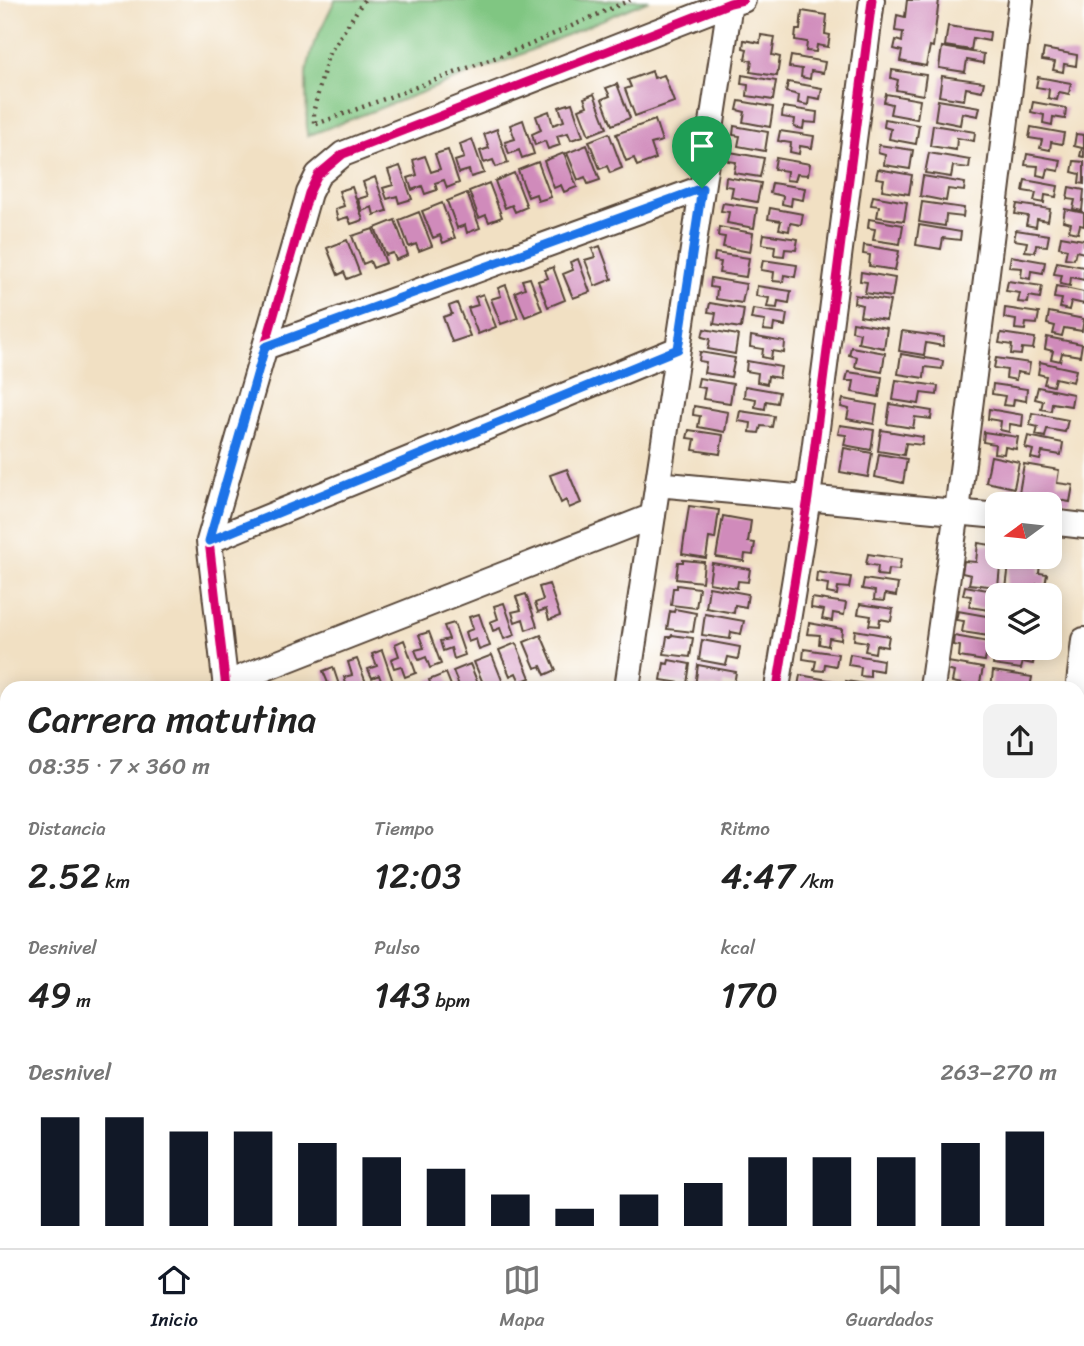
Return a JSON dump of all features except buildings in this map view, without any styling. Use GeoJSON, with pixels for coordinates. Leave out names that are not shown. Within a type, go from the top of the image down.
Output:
{"type":"FeatureCollection","features":[{"type":"Feature","properties":{"kind":"street"},"geometry":{"type":"LineString","coordinates":[[778,681],[808,498],[872,0]]}},
{"type":"Feature","properties":{"kind":"street"},"geometry":{"type":"LineString","coordinates":[[933,681],[1021,0]]}},
{"type":"Feature","properties":{"kind":"street"},"geometry":{"type":"LineString","coordinates":[[628,681],[702,188],[736,2]]}},
{"type":"Feature","properties":{"kind":"street"},"geometry":{"type":"LineString","coordinates":[[225,681],[209,541],[309,193],[318,175],[343,153],[736,2]]}},
{"type":"Feature","properties":{"kind":"street"},"geometry":{"type":"LineString","coordinates":[[265,347],[702,188]]}},
{"type":"Feature","properties":{"kind":"street"},"geometry":{"type":"LineString","coordinates":[[209,541],[678,349]]}},
{"type":"Feature","properties":{"kind":"street"},"geometry":{"type":"LineString","coordinates":[[657,484],[985,514]]}},
{"type":"Feature","properties":{"kind":"street"},"geometry":{"type":"LineString","coordinates":[[239,681],[653,516]]}},
{"type":"Feature","properties":{"kind":"street"},"geometry":{"type":"LineString","coordinates":[[1062,523],[1084,526]]}},
{"type":"Feature","properties":{"kind":"street"},"geometry":{"type":"LineString","coordinates":[[1079,681],[1084,640]]}},
{"type":"Feature","properties":{"kind":"path"},"geometry":{"type":"LineString","coordinates":[[364,0],[328,55],[314,109],[314,125],[527,46],[630,0]]}},
{"type":"Feature","properties":{"kind":"green space"},"geometry":{"type":"Polygon","coordinates":[[[335,0],[649,0],[515,57],[307,136],[306,73],[314,43],[335,0]]]}},
{"type":"Feature","properties":{"kind":"cycle path"},"geometry":{"type":"LineString","coordinates":[[225,681],[209,541],[309,193],[318,175],[343,154],[743,0]]}},
{"type":"Feature","properties":{"kind":"cycle path"},"geometry":{"type":"LineString","coordinates":[[778,681],[808,498],[872,0]]}},
{"type":"Feature","properties":{"kind":"route"},"geometry":{"type":"LineString","coordinates":[[702,188],[678,349],[209,541],[265,347],[702,188]]}}]}
